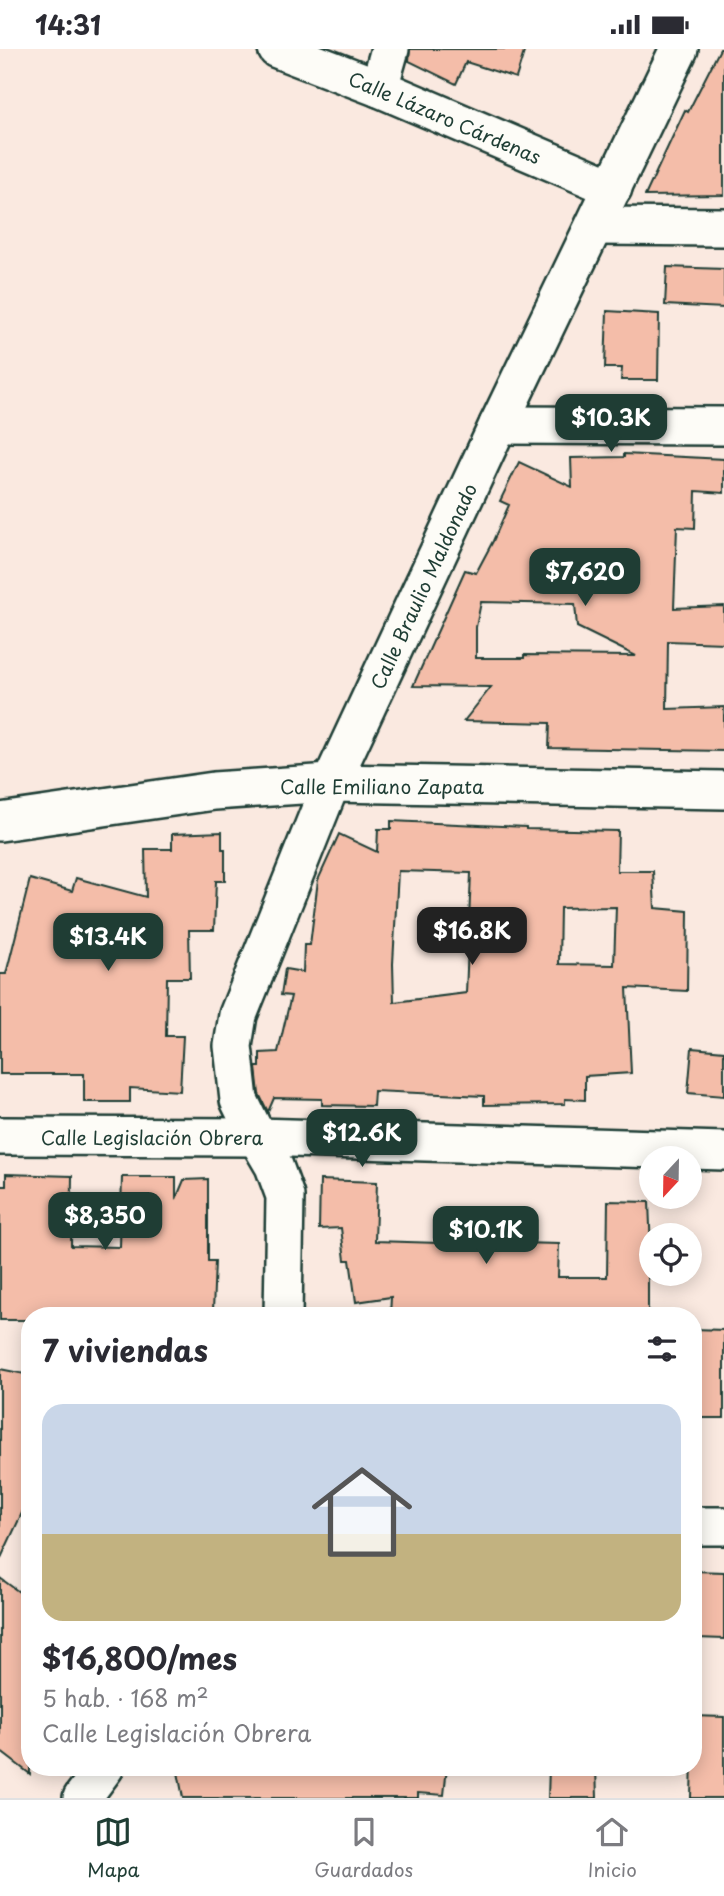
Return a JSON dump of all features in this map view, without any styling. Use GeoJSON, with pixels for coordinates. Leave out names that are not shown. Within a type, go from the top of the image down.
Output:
{"type":"FeatureCollection","features":[{"type":"Feature","properties":{"kind":"street","name":"Calle Lázaro Cárdenas"},"geometry":{"type":"LineString","coordinates":[[277,49],[379,88],[613,187]]}},
{"type":"Feature","properties":{"kind":"street"},"geometry":{"type":"LineString","coordinates":[[379,88],[390,49]]}},
{"type":"Feature","properties":{"kind":"street","name":"Calle Braulio Maldonado"},"geometry":{"type":"LineString","coordinates":[[284,1307],[285,1196],[274,1166],[239,1100],[233,1046],[238,1015],[331,783],[498,425],[679,49]]}},
{"type":"Feature","properties":{"kind":"street"},"geometry":{"type":"LineString","coordinates":[[595,226],[724,227]]}},
{"type":"Feature","properties":{"kind":"street"},"geometry":{"type":"LineString","coordinates":[[498,425],[724,426]]}},
{"type":"Feature","properties":{"kind":"street","name":"Calle Emiliano Zapata"},"geometry":{"type":"LineString","coordinates":[[0,822],[214,791],[331,783],[724,790]]}},
{"type":"Feature","properties":{"kind":"street","name":"Calle Legislación Obrera"},"geometry":{"type":"LineString","coordinates":[[0,1136],[257,1137],[724,1151]]}},
{"type":"Feature","properties":{"kind":"street"},"geometry":{"type":"LineString","coordinates":[[702,1526],[724,1526]]}},
{"type":"Feature","properties":{"kind":"street"},"geometry":{"type":"LineString","coordinates":[[82,1798],[98,1776]]}},
{"type":"Feature","properties":{"kind":"building"},"geometry":{"type":"Polygon","coordinates":[[[410,49],[525,49],[516,78],[466,62],[456,84],[409,61],[410,49]]]}},
{"type":"Feature","properties":{"kind":"building"},"geometry":{"type":"Polygon","coordinates":[[[720,49],[724,49],[724,195],[645,196],[685,110],[688,112],[720,49]]]}},
{"type":"Feature","properties":{"kind":"building"},"geometry":{"type":"Polygon","coordinates":[[[667,267],[724,269],[724,308],[665,305],[667,267]]]}},
{"type":"Feature","properties":{"kind":"building"},"geometry":{"type":"Polygon","coordinates":[[[607,311],[659,314],[658,380],[621,380],[622,368],[605,368],[607,311]]]}},
{"type":"Feature","properties":{"kind":"building"},"geometry":{"type":"Polygon","coordinates":[[[624,454],[724,459],[724,493],[696,491],[695,528],[677,527],[674,608],[724,606],[724,643],[668,641],[667,709],[724,707],[724,751],[549,748],[550,723],[464,721],[491,687],[413,686],[465,570],[476,573],[493,541],[509,505],[500,501],[519,462],[572,487],[571,458],[624,457],[624,454]],[[481,602],[476,627],[476,658],[524,658],[524,655],[636,656],[577,627],[575,604],[481,602]]]}},
{"type":"Feature","properties":{"kind":"building"},"geometry":{"type":"Polygon","coordinates":[[[391,821],[618,831],[617,871],[653,871],[655,908],[688,911],[687,991],[627,988],[631,1073],[585,1076],[585,1100],[565,1099],[565,1104],[484,1105],[484,1096],[374,1091],[373,1106],[322,1105],[322,1099],[274,1098],[268,1112],[259,1094],[256,1067],[260,1067],[260,1053],[278,1052],[291,996],[281,995],[285,969],[303,972],[304,945],[310,945],[318,880],[339,834],[377,852],[378,829],[391,829],[391,821]],[[398,871],[393,964],[394,1002],[466,993],[471,873],[398,871]],[[616,907],[560,908],[559,964],[614,965],[616,907]]]}},
{"type":"Feature","properties":{"kind":"building"},"geometry":{"type":"Polygon","coordinates":[[[222,832],[225,881],[216,881],[214,930],[189,930],[190,978],[167,978],[166,1036],[183,1036],[180,1091],[130,1088],[130,1102],[84,1102],[84,1074],[0,1074],[0,974],[6,974],[30,879],[72,891],[76,878],[146,897],[145,849],[172,849],[172,834],[222,832]]]}},
{"type":"Feature","properties":{"kind":"building"},"geometry":{"type":"Polygon","coordinates":[[[692,1048],[724,1051],[724,1096],[688,1093],[692,1048]]]}},
{"type":"Feature","properties":{"kind":"building"},"geometry":{"type":"Polygon","coordinates":[[[6,1174],[72,1176],[71,1246],[120,1247],[122,1177],[176,1177],[176,1199],[184,1180],[208,1179],[208,1261],[215,1261],[213,1307],[21,1307],[21,1320],[0,1320],[0,1186],[6,1186],[6,1174]]]}},
{"type":"Feature","properties":{"kind":"building"},"geometry":{"type":"Polygon","coordinates":[[[320,1180],[377,1182],[375,1241],[439,1243],[439,1237],[483,1236],[483,1242],[559,1244],[558,1277],[607,1277],[608,1201],[639,1202],[639,1209],[649,1209],[650,1223],[639,1223],[639,1286],[648,1286],[648,1307],[390,1307],[391,1297],[356,1302],[350,1260],[345,1260],[341,1228],[319,1229],[320,1180]]]}},
{"type":"Feature","properties":{"kind":"building"},"geometry":{"type":"Polygon","coordinates":[[[702,1329],[724,1330],[724,1418],[702,1418],[702,1329]]]}},
{"type":"Feature","properties":{"kind":"building"},"geometry":{"type":"Polygon","coordinates":[[[0,1369],[21,1373],[21,1515],[0,1560],[0,1369]]]}},
{"type":"Feature","properties":{"kind":"building"},"geometry":{"type":"Polygon","coordinates":[[[702,1571],[724,1572],[724,1639],[702,1638],[702,1571]]]}},
{"type":"Feature","properties":{"kind":"building"},"geometry":{"type":"Polygon","coordinates":[[[0,1578],[21,1593],[21,1767],[0,1751],[0,1578]]]}},
{"type":"Feature","properties":{"kind":"building"},"geometry":{"type":"Polygon","coordinates":[[[702,1716],[724,1717],[724,1798],[691,1798],[692,1776],[702,1776],[702,1716]]]}},
{"type":"Feature","properties":{"kind":"building"},"geometry":{"type":"Polygon","coordinates":[[[179,1776],[446,1776],[444,1795],[418,1793],[418,1798],[183,1798],[179,1776]]]}},
{"type":"Feature","properties":{"kind":"building"},"geometry":{"type":"Polygon","coordinates":[[[549,1776],[596,1776],[597,1798],[548,1798],[549,1776]]]}}]}
